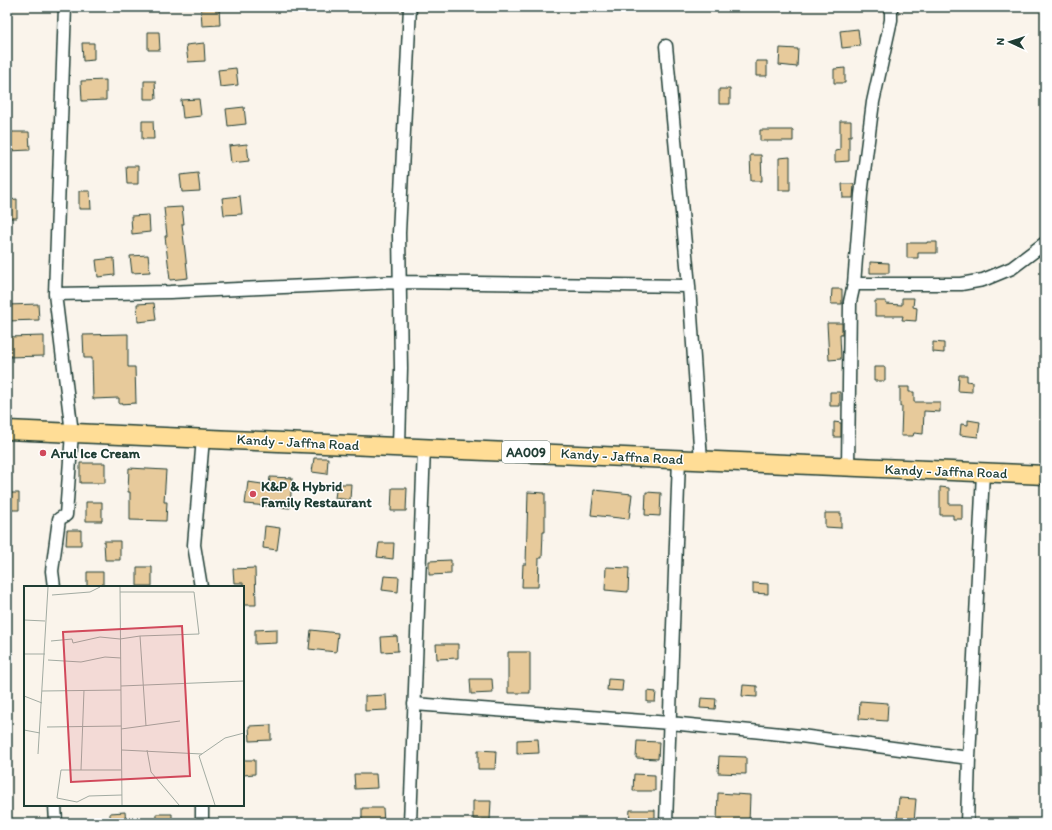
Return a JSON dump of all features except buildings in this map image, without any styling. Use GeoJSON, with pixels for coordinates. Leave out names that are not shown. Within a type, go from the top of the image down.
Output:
{"type":"FeatureCollection","features":[{"type":"Feature","properties":{"kind":"highway","name":"Kandy - Jaffna Road"},"geometry":{"type":"LineString","coordinates":[[7,430],[1045,475]]}},
{"type":"Feature","properties":{"kind":"street"},"geometry":{"type":"LineString","coordinates":[[54,586],[52,571],[59,519],[66,515],[72,433],[55,294],[65,7]]}},
{"type":"Feature","properties":{"kind":"street"},"geometry":{"type":"LineString","coordinates":[[399,446],[401,368],[398,233],[410,7]]}},
{"type":"Feature","properties":{"kind":"street"},"geometry":{"type":"LineString","coordinates":[[848,467],[850,302],[854,284],[861,195],[873,102],[891,20],[891,7]]}},
{"type":"Feature","properties":{"kind":"street"},"geometry":{"type":"LineString","coordinates":[[666,46],[689,286],[701,460]]}},
{"type":"Feature","properties":{"kind":"street"},"geometry":{"type":"LineString","coordinates":[[854,284],[961,284],[983,280],[1012,268],[1045,243]]}},
{"type":"Feature","properties":{"kind":"street"},"geometry":{"type":"LineString","coordinates":[[55,294],[170,292],[400,282],[689,286]]}},
{"type":"Feature","properties":{"kind":"street"},"geometry":{"type":"LineString","coordinates":[[201,586],[194,545],[203,438]]}},
{"type":"Feature","properties":{"kind":"street"},"geometry":{"type":"LineString","coordinates":[[410,823],[424,448]]}},
{"type":"Feature","properties":{"kind":"street"},"geometry":{"type":"LineString","coordinates":[[666,823],[679,459]]}},
{"type":"Feature","properties":{"kind":"street"},"geometry":{"type":"LineString","coordinates":[[967,823],[983,473]]}},
{"type":"Feature","properties":{"kind":"street"},"geometry":{"type":"LineString","coordinates":[[414,704],[670,723],[801,736],[969,758]]}},
{"type":"Feature","properties":{"kind":"street"},"geometry":{"type":"LineString","coordinates":[[55,806],[56,823]]}},
{"type":"Feature","properties":{"kind":"street"},"geometry":{"type":"LineString","coordinates":[[202,806],[202,823]]}},
{"type":"Feature","properties":{"kind":"place","name":"Arul Ice Cream"},"geometry":{"type":"Point","coordinates":[43,453]}},
{"type":"Feature","properties":{"kind":"place","name":"K&P & Hybrid Family Restaurant"},"geometry":{"type":"Point","coordinates":[253,494]}}]}
